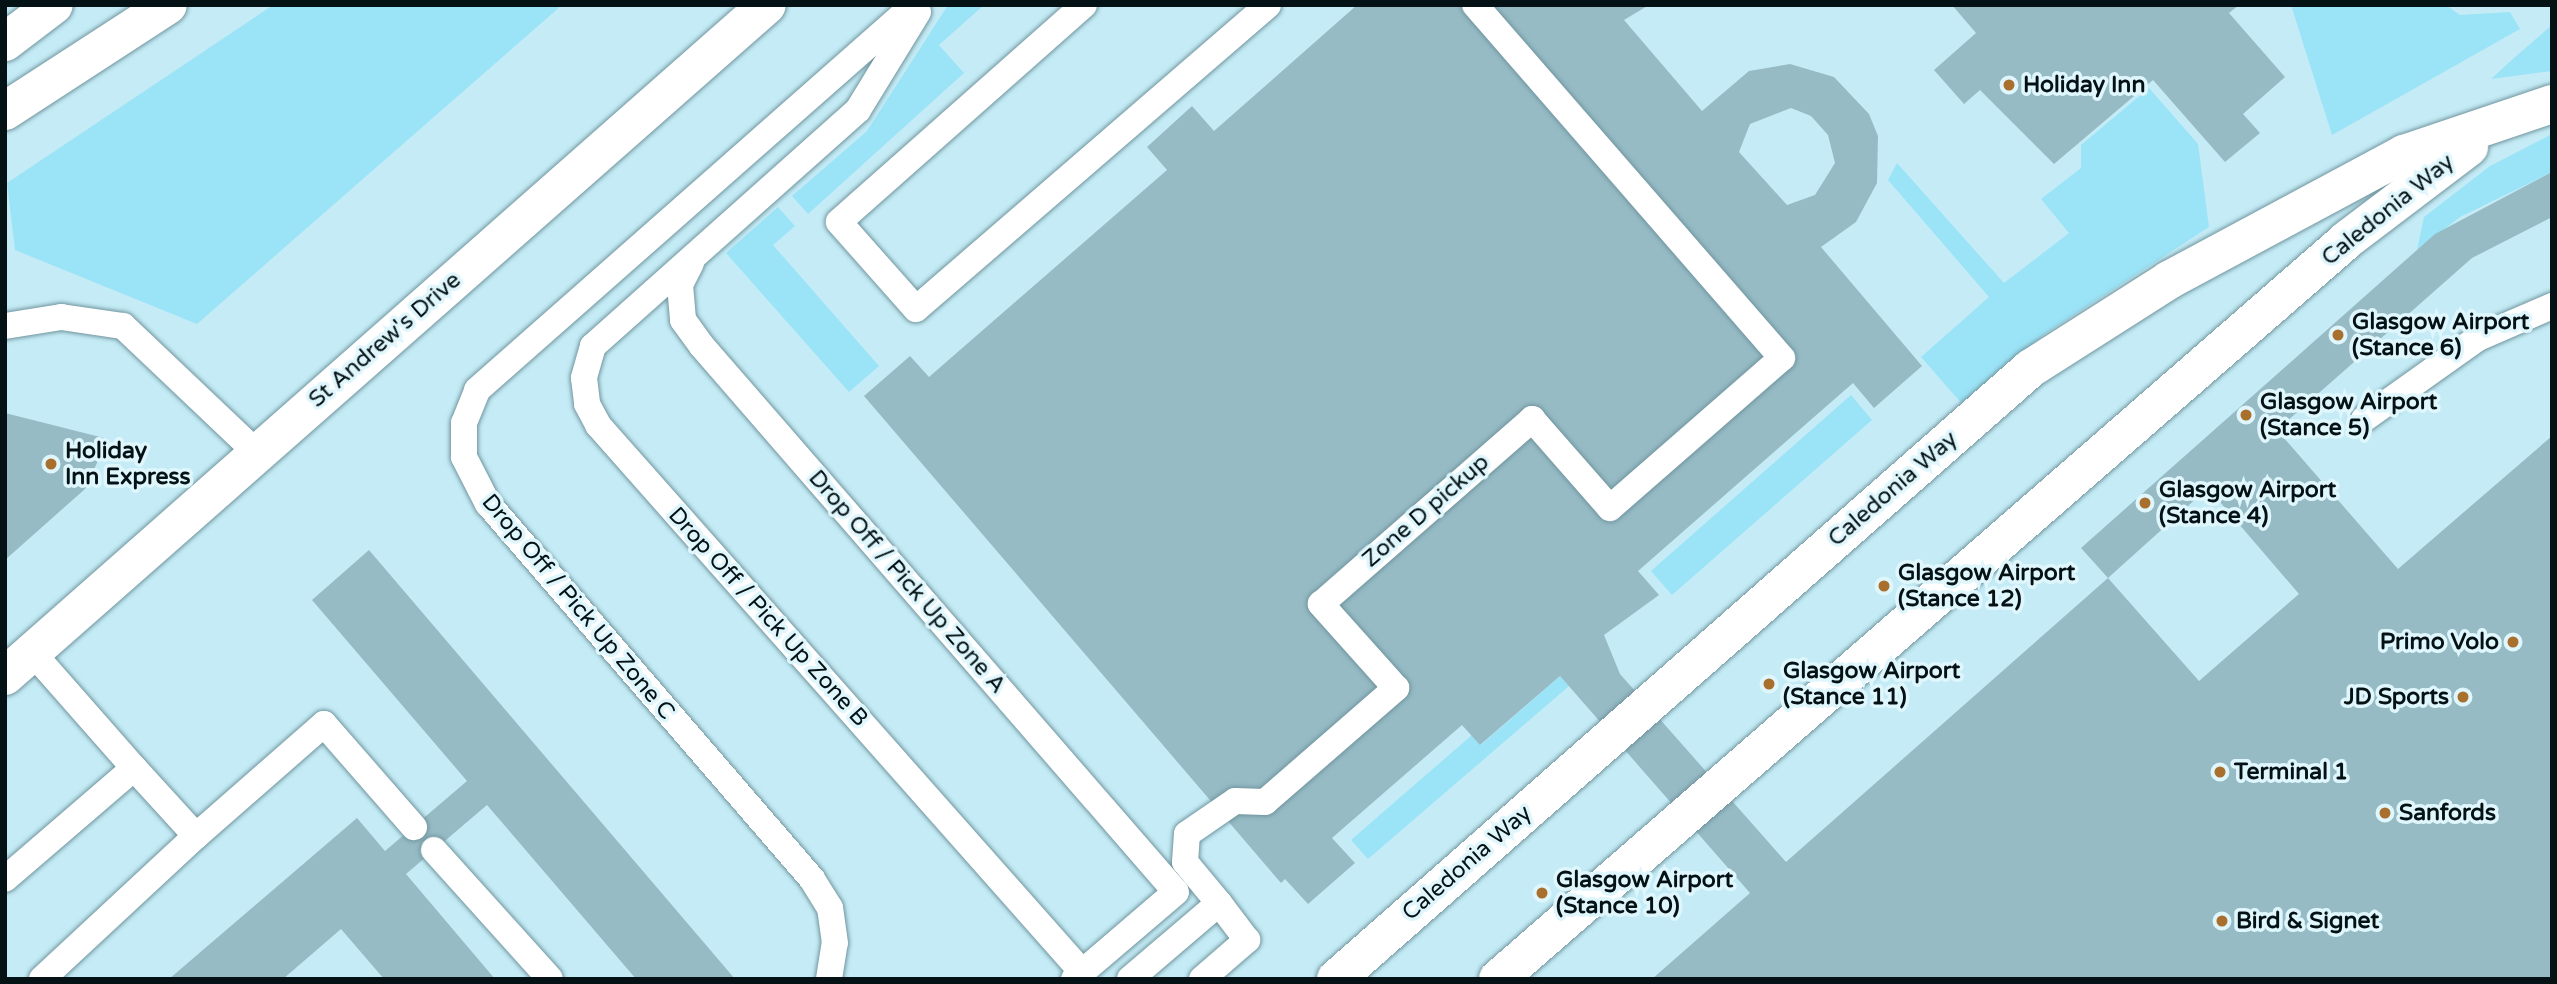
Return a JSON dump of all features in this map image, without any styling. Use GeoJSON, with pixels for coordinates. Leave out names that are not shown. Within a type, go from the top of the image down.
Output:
{"type":"FeatureCollection","features":[{"type":"Feature","properties":{"kind":"main road"},"geometry":{"type":"LineString","coordinates":[[5,111],[80,67],[169,5]]}},
{"type":"Feature","properties":{"kind":"main road","name":"St Andrew's Drive"},"geometry":{"type":"LineString","coordinates":[[19,664],[767,5]]}},
{"type":"Feature","properties":{"kind":"main road"},"geometry":{"type":"LineString","coordinates":[[5,42],[49,9]]}},
{"type":"Feature","properties":{"kind":"main road","name":"Caledonia Way"},"geometry":{"type":"LineString","coordinates":[[1336,979],[2032,368],[2169,279],[2403,154],[2538,108]]}},
{"type":"Feature","properties":{"kind":"main road","name":"Caledonia Way"},"geometry":{"type":"LineString","coordinates":[[1498,979],[2348,239],[2435,167],[2538,108]]}},
{"type":"Feature","properties":{"kind":"lane","name":"Drop Off / Pick Up Zone C"},"geometry":{"type":"LineString","coordinates":[[829,979],[835,943],[830,908],[818,889],[488,504],[464,457],[464,423],[477,390],[914,5]]}},
{"type":"Feature","properties":{"kind":"lane","name":"Drop Off / Pick Up Zone B"},"geometry":{"type":"LineString","coordinates":[[923,5],[858,110],[593,346],[584,378],[598,425],[1078,975]]}},
{"type":"Feature","properties":{"kind":"lane"},"geometry":{"type":"LineString","coordinates":[[1084,5],[839,222],[916,309],[1268,5]]}},
{"type":"Feature","properties":{"kind":"lane","name":"Zone D pickup"},"geometry":{"type":"LineString","coordinates":[[1219,903],[1185,862],[1187,834],[1235,801],[1265,802],[1396,688],[1321,604],[1532,419],[1610,508],[1782,358],[1475,5]]}},
{"type":"Feature","properties":{"kind":"lane","name":"Drop Off / Pick Up Zone A"},"geometry":{"type":"LineString","coordinates":[[694,258],[680,285],[683,320],[701,345],[1175,892],[1078,975]]}},
{"type":"Feature","properties":{"kind":"lane"},"geometry":{"type":"LineString","coordinates":[[2364,419],[2468,344],[2552,306]]}},
{"type":"Feature","properties":{"kind":"lane"},"geometry":{"type":"LineString","coordinates":[[5,327],[61,317],[123,326],[257,453]]}},
{"type":"Feature","properties":{"kind":"lane"},"geometry":{"type":"LineString","coordinates":[[19,664],[134,768],[196,836]]}},
{"type":"Feature","properties":{"kind":"lane"},"geometry":{"type":"LineString","coordinates":[[42,979],[196,836],[324,724],[414,827]]}},
{"type":"Feature","properties":{"kind":"lane"},"geometry":{"type":"LineString","coordinates":[[5,879],[134,768]]}},
{"type":"Feature","properties":{"kind":"lane"},"geometry":{"type":"LineString","coordinates":[[434,849],[550,979]]}},
{"type":"Feature","properties":{"kind":"lane"},"geometry":{"type":"LineString","coordinates":[[1129,979],[1219,903],[1247,940],[1202,979]]}},
{"type":"Feature","properties":{"kind":"shaded area"},"geometry":{"type":"Polygon","coordinates":[[[273,5],[562,5],[197,324],[15,250],[7,183],[273,5]]]}},
{"type":"Feature","properties":{"kind":"shaded area"},"geometry":{"type":"Polygon","coordinates":[[[948,5],[984,5],[939,45],[964,73],[808,214],[792,196],[867,131],[948,5]]]}},
{"type":"Feature","properties":{"kind":"shaded area"},"geometry":{"type":"Polygon","coordinates":[[[2291,5],[2446,5],[2460,15],[2510,12],[2520,29],[2332,135],[2291,5]]]}},
{"type":"Feature","properties":{"kind":"shaded area"},"geometry":{"type":"Polygon","coordinates":[[[2552,25],[2552,71],[2491,79],[2515,57],[2552,25]]]}},
{"type":"Feature","properties":{"kind":"shaded area"},"geometry":{"type":"Polygon","coordinates":[[[2149,88],[2198,144],[2209,227],[2043,335],[1963,405],[1921,357],[1989,297],[1888,180],[1897,163],[2004,283],[2069,233],[2041,199],[2081,168],[2081,145],[2149,88]]]}},
{"type":"Feature","properties":{"kind":"shaded area"},"geometry":{"type":"Polygon","coordinates":[[[2552,134],[2552,172],[2460,217],[2417,250],[2424,217],[2490,166],[2552,134]]]}},
{"type":"Feature","properties":{"kind":"shaded area"},"geometry":{"type":"Polygon","coordinates":[[[778,207],[795,226],[773,245],[879,366],[849,392],[726,253],[778,207]]]}},
{"type":"Feature","properties":{"kind":"shaded area"},"geometry":{"type":"Polygon","coordinates":[[[1851,395],[1872,420],[1672,595],[1651,571],[1851,395]]]}},
{"type":"Feature","properties":{"kind":"shaded area"},"geometry":{"type":"Polygon","coordinates":[[[1560,676],[1569,686],[1368,859],[1351,840],[1472,735],[1481,745],[1560,676]]]}},
{"type":"Feature","properties":{"kind":"building"},"geometry":{"type":"Polygon","coordinates":[[[1357,5],[1649,5],[1624,20],[1702,111],[1749,71],[1790,64],[1834,77],[1869,114],[1878,136],[1877,183],[1856,222],[1821,247],[1922,366],[1874,408],[1853,383],[1638,571],[1659,595],[1604,635],[1620,674],[1786,862],[2108,578],[2081,548],[2435,234],[2552,172],[2552,217],[2472,258],[2277,430],[2398,569],[2552,436],[2552,979],[1652,979],[1750,893],[1560,676],[1480,745],[1462,725],[1332,838],[1355,863],[1308,904],[1285,879],[1281,883],[864,396],[910,356],[929,377],[1167,170],[1147,147],[1192,106],[1214,131],[1357,5]],[[1791,108],[1750,124],[1739,152],[1787,205],[1815,195],[1835,163],[1828,135],[1811,116],[1791,108]],[[2208,488],[2108,578],[2199,681],[2299,594],[2208,488]]]}},
{"type":"Feature","properties":{"kind":"building","name":"Holiday Inn"},"geometry":{"type":"Polygon","coordinates":[[[1952,5],[2239,5],[2229,13],[2285,77],[2243,114],[2260,133],[2225,162],[2153,80],[2054,164],[1980,90],[1964,104],[1934,70],[1976,33],[1952,5]]]}},
{"type":"Feature","properties":{"kind":"building","name":"Holiday Inn Express"},"geometry":{"type":"Polygon","coordinates":[[[5,413],[108,439],[85,489],[5,560],[5,413]]]}},
{"type":"Feature","properties":{"kind":"building"},"geometry":{"type":"Polygon","coordinates":[[[369,550],[735,979],[636,979],[487,805],[406,874],[495,979],[384,979],[341,929],[283,979],[169,979],[357,818],[385,851],[467,781],[312,600],[369,550]]]}},
{"type":"Feature","properties":{"kind":"place","name":"Holiday Inn"},"geometry":{"type":"Point","coordinates":[2009,85]}},
{"type":"Feature","properties":{"kind":"place","name":"Glasgow Airport (Stance 6)"},"geometry":{"type":"Point","coordinates":[2338,335]}},
{"type":"Feature","properties":{"kind":"place","name":"Glasgow Airport (Stance 5)"},"geometry":{"type":"Point","coordinates":[2246,415]}},
{"type":"Feature","properties":{"kind":"place","name":"Holiday Inn Express"},"geometry":{"type":"Point","coordinates":[51,464]}},
{"type":"Feature","properties":{"kind":"place","name":"Glasgow Airport (Stance 4)"},"geometry":{"type":"Point","coordinates":[2145,503]}},
{"type":"Feature","properties":{"kind":"place","name":"Glasgow Airport (Stance 12)"},"geometry":{"type":"Point","coordinates":[1884,586]}},
{"type":"Feature","properties":{"kind":"place","name":"Primo Volo"},"geometry":{"type":"Point","coordinates":[2513,642]}},
{"type":"Feature","properties":{"kind":"place","name":"Glasgow Airport (Stance 11)"},"geometry":{"type":"Point","coordinates":[1769,684]}},
{"type":"Feature","properties":{"kind":"place","name":"JD Sports"},"geometry":{"type":"Point","coordinates":[2463,697]}},
{"type":"Feature","properties":{"kind":"place","name":"Terminal 1"},"geometry":{"type":"Point","coordinates":[2220,772]}},
{"type":"Feature","properties":{"kind":"place","name":"Sanfords"},"geometry":{"type":"Point","coordinates":[2385,813]}},
{"type":"Feature","properties":{"kind":"place","name":"Glasgow Airport (Stance 10)"},"geometry":{"type":"Point","coordinates":[1542,893]}},
{"type":"Feature","properties":{"kind":"place","name":"Bird & Signet"},"geometry":{"type":"Point","coordinates":[2222,921]}}]}
